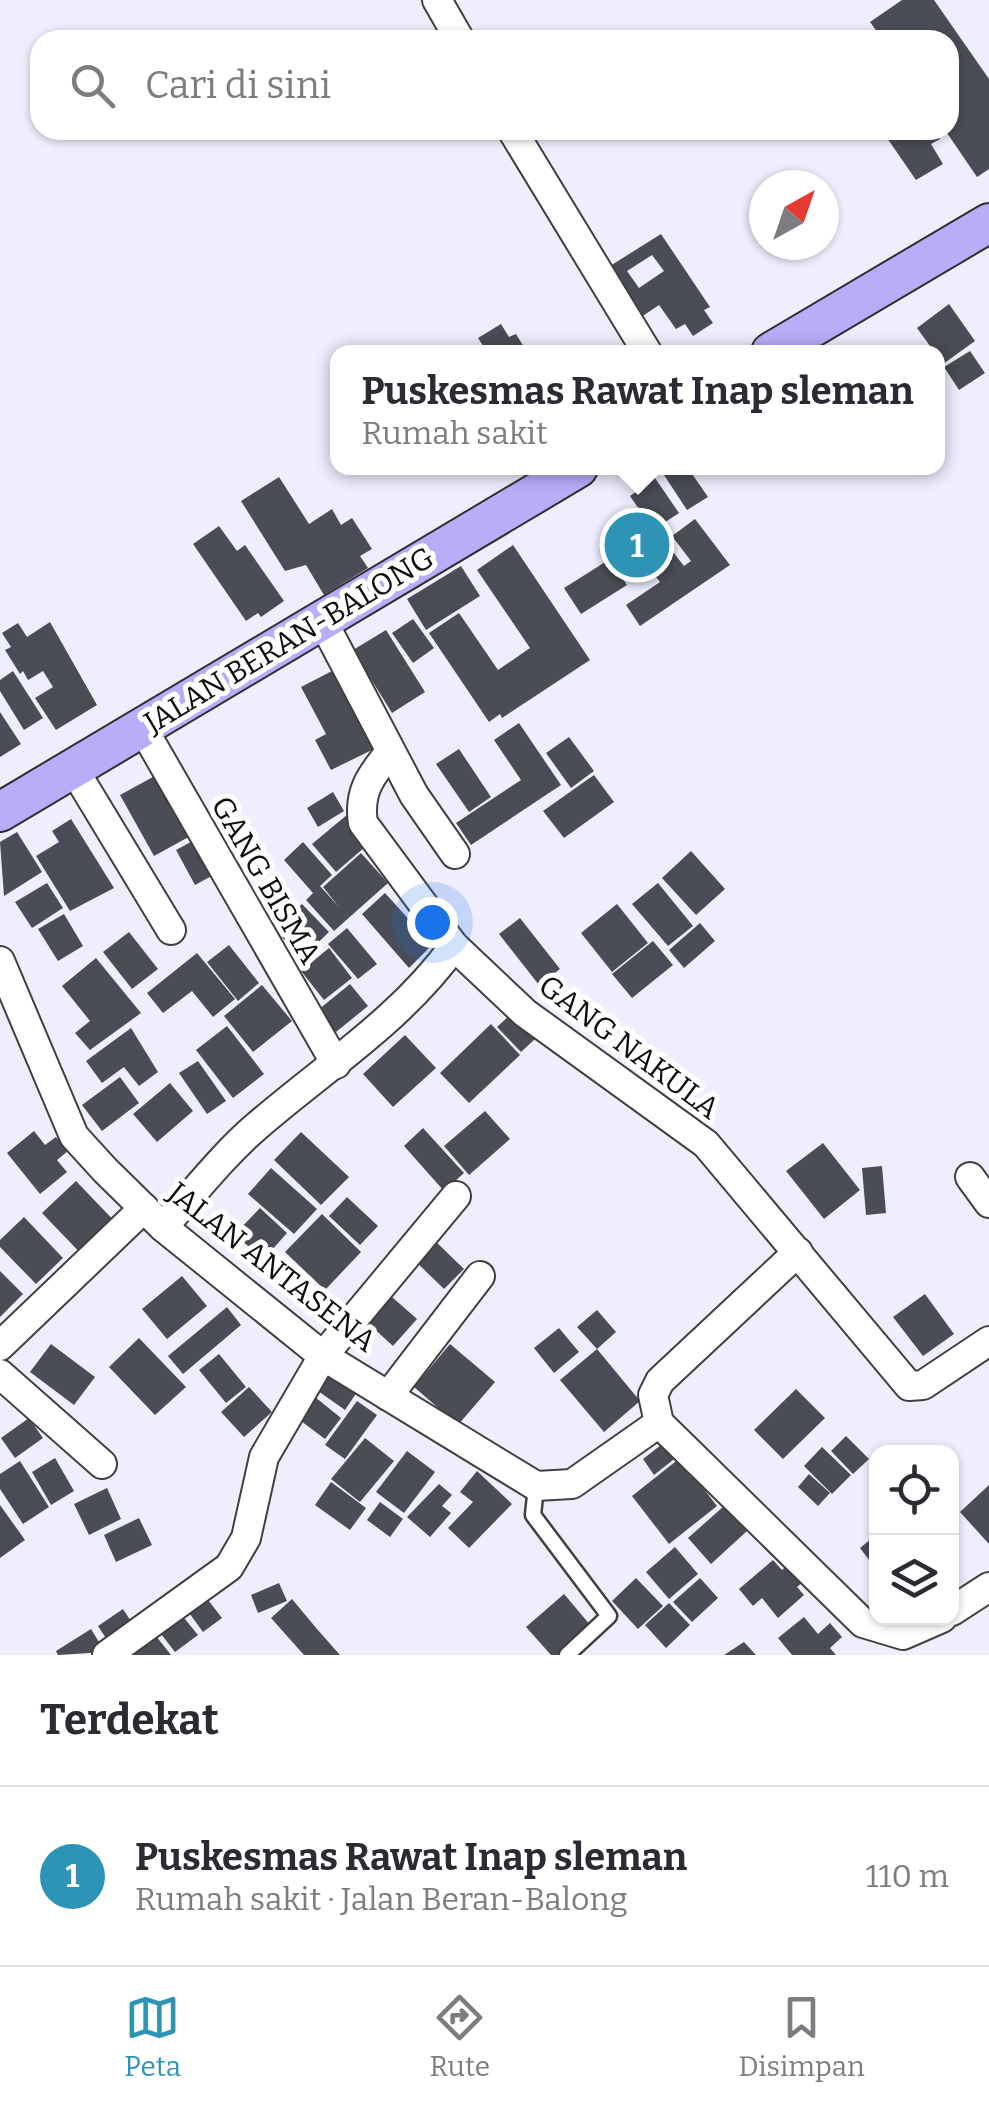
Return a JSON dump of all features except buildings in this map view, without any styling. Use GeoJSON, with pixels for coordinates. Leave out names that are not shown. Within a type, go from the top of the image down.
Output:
{"type":"FeatureCollection","features":[{"type":"Feature","properties":{"kind":"main road"},"geometry":{"type":"LineString","coordinates":[[783,345],[989,223]]}},
{"type":"Feature","properties":{"kind":"main road","name":"JALAN BERAN-BALONG"},"geometry":{"type":"LineString","coordinates":[[0,812],[566,475]]}},
{"type":"Feature","properties":{"kind":"street"},"geometry":{"type":"LineString","coordinates":[[438,0],[454,30]]}},
{"type":"Feature","properties":{"kind":"street"},"geometry":{"type":"LineString","coordinates":[[518,140],[643,345]]}},
{"type":"Feature","properties":{"kind":"street"},"geometry":{"type":"LineString","coordinates":[[322,620],[390,752],[455,854]]}},
{"type":"Feature","properties":{"kind":"street","name":"GANG BISMA"},"geometry":{"type":"LineString","coordinates":[[142,727],[336,1064]]}},
{"type":"Feature","properties":{"kind":"street","name":"GANG NAKULA"},"geometry":{"type":"LineString","coordinates":[[390,752],[370,776],[360,802],[363,823],[454,946],[525,1013],[706,1144],[909,1386],[923,1385],[989,1341]]}},
{"type":"Feature","properties":{"kind":"street"},"geometry":{"type":"LineString","coordinates":[[73,768],[171,930]]}},
{"type":"Feature","properties":{"kind":"street"},"geometry":{"type":"LineString","coordinates":[[0,1346],[154,1218],[254,1128],[336,1064],[431,978],[454,946]]}},
{"type":"Feature","properties":{"kind":"street","name":"JALAN ANTASENA"},"geometry":{"type":"LineString","coordinates":[[0,960],[74,1136],[154,1218],[323,1356],[536,1486]]}},
{"type":"Feature","properties":{"kind":"street"},"geometry":{"type":"LineString","coordinates":[[970,1177],[989,1204]]}},
{"type":"Feature","properties":{"kind":"street"},"geometry":{"type":"LineString","coordinates":[[106,1655],[177,1608],[239,1554],[264,1458],[323,1356],[456,1196]]}},
{"type":"Feature","properties":{"kind":"street"},"geometry":{"type":"LineString","coordinates":[[798,1252],[660,1381],[653,1395],[659,1423],[869,1625]]}},
{"type":"Feature","properties":{"kind":"street"},"geometry":{"type":"LineString","coordinates":[[388,1396],[480,1276]]}},
{"type":"Feature","properties":{"kind":"street"},"geometry":{"type":"LineString","coordinates":[[0,1374],[102,1464]]}},
{"type":"Feature","properties":{"kind":"street"},"geometry":{"type":"LineString","coordinates":[[536,1486],[572,1484],[659,1423]]}},
{"type":"Feature","properties":{"kind":"street"},"geometry":{"type":"LineString","coordinates":[[959,1606],[989,1587]]}},
{"type":"Feature","properties":{"kind":"street"},"geometry":{"type":"LineString","coordinates":[[870,1625],[903,1635],[926,1625]]}},
{"type":"Feature","properties":{"kind":"lane"},"geometry":{"type":"LineString","coordinates":[[536,1486],[532,1515],[610,1616],[567,1655]]}},
{"type":"Feature","properties":{"kind":"place","name":"Puskesmas Rawat Inap sleman"},"geometry":{"type":"Point","coordinates":[637,545]}}]}
